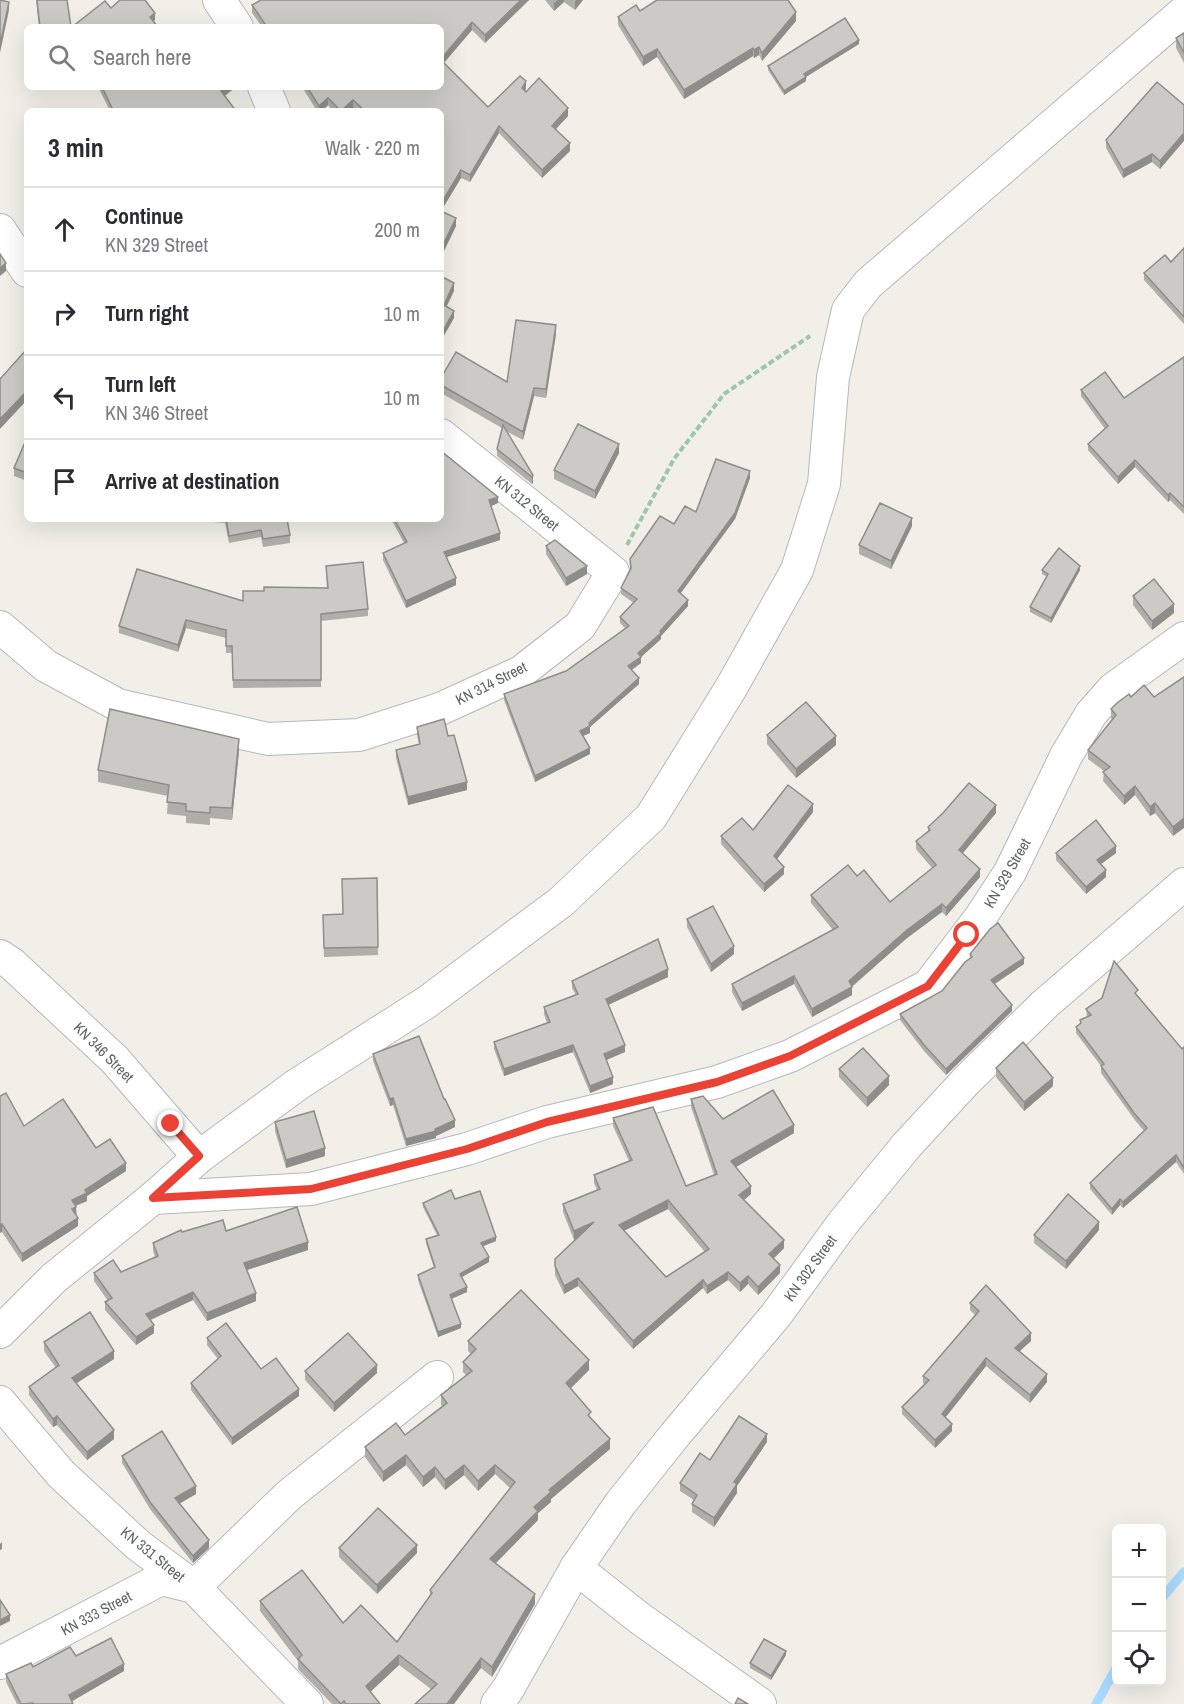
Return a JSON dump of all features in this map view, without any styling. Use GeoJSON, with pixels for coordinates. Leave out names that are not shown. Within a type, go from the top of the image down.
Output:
{"type":"FeatureCollection","features":[{"type":"Feature","properties":{"kind":"street"},"geometry":{"type":"LineString","coordinates":[[219,0],[235,24]]}},
{"type":"Feature","properties":{"kind":"street"},"geometry":{"type":"LineString","coordinates":[[0,1332],[54,1278],[153,1198],[199,1156],[298,1084],[427,1002],[552,910],[651,817],[731,688],[797,570],[824,484],[833,377],[848,310],[868,284],[1184,12]]}},
{"type":"Feature","properties":{"kind":"street"},"geometry":{"type":"LineString","coordinates":[[265,90],[273,108]]}},
{"type":"Feature","properties":{"kind":"street"},"geometry":{"type":"LineString","coordinates":[[0,230],[24,266]]}},
{"type":"Feature","properties":{"kind":"street","name":"KN 312 Street"},"geometry":{"type":"LineString","coordinates":[[444,437],[613,572]]}},
{"type":"Feature","properties":{"kind":"street","name":"KN 314 Street"},"geometry":{"type":"LineString","coordinates":[[0,627],[46,666],[118,705],[268,739],[359,735],[440,709],[521,672],[580,626],[613,572]]}},
{"type":"Feature","properties":{"kind":"street","name":"KN 329 Street"},"geometry":{"type":"LineString","coordinates":[[153,1198],[311,1189],[467,1149],[547,1122],[717,1082],[790,1056],[928,986],[980,918],[1011,872],[1066,756],[1091,714],[1113,689],[1184,638]]}},
{"type":"Feature","properties":{"kind":"street","name":"KN 302 Street"},"geometry":{"type":"LineString","coordinates":[[497,1704],[508,1689],[576,1568],[620,1503],[776,1315],[843,1223],[907,1145],[967,1080],[1045,1004],[1184,884]]}},
{"type":"Feature","properties":{"kind":"street","name":"KN 346 Street"},"geometry":{"type":"LineString","coordinates":[[0,956],[12,964],[115,1060],[199,1156]]}},
{"type":"Feature","properties":{"kind":"street"},"geometry":{"type":"LineString","coordinates":[[194,1587],[289,1495],[437,1377]]}},
{"type":"Feature","properties":{"kind":"street","name":"KN 331 Street"},"geometry":{"type":"LineString","coordinates":[[0,1402],[61,1474],[138,1545],[194,1587],[307,1704]]}},
{"type":"Feature","properties":{"kind":"street"},"geometry":{"type":"LineString","coordinates":[[576,1568],[638,1617],[760,1704]]}},
{"type":"Feature","properties":{"kind":"street","name":"KN 333 Street"},"geometry":{"type":"LineString","coordinates":[[0,1663],[161,1579],[194,1587]]}},
{"type":"Feature","properties":{"kind":"path"},"geometry":{"type":"LineString","coordinates":[[613,572],[674,459],[724,394],[848,310]]}},
{"type":"Feature","properties":{"kind":"building"},"geometry":{"type":"Polygon","coordinates":[[[0,0],[9,2],[0,45],[0,0]]]}},
{"type":"Feature","properties":{"kind":"building"},"geometry":{"type":"Polygon","coordinates":[[[37,0],[67,0],[71,24],[40,24],[37,0]]]}},
{"type":"Feature","properties":{"kind":"building"},"geometry":{"type":"Polygon","coordinates":[[[120,0],[145,0],[155,13],[150,17],[156,24],[76,24],[105,1],[111,8],[120,0]]]}},
{"type":"Feature","properties":{"kind":"building"},"geometry":{"type":"Polygon","coordinates":[[[261,0],[521,0],[485,35],[472,22],[444,55],[444,24],[265,24],[252,5],[261,0]]]}},
{"type":"Feature","properties":{"kind":"building"},"geometry":{"type":"Polygon","coordinates":[[[657,0],[788,0],[796,12],[762,53],[759,47],[754,50],[753,48],[684,90],[657,49],[643,57],[618,17],[636,5],[640,11],[657,0]]]}},
{"type":"Feature","properties":{"kind":"building"},"geometry":{"type":"Polygon","coordinates":[[[845,18],[859,40],[804,74],[806,77],[784,91],[768,66],[845,18]]]}},
{"type":"Feature","properties":{"kind":"building"},"geometry":{"type":"Polygon","coordinates":[[[1184,33],[1184,53],[1176,38],[1184,33]]]}},
{"type":"Feature","properties":{"kind":"building"},"geometry":{"type":"Polygon","coordinates":[[[444,63],[488,107],[520,76],[526,81],[522,88],[526,92],[539,78],[568,108],[552,126],[570,143],[542,170],[499,126],[470,175],[461,170],[444,199],[444,108],[362,108],[353,100],[344,108],[338,108],[328,98],[319,106],[309,90],[444,90],[444,63]]]}},
{"type":"Feature","properties":{"kind":"building"},"geometry":{"type":"Polygon","coordinates":[[[1157,82],[1184,105],[1184,133],[1160,161],[1152,154],[1123,170],[1106,140],[1157,82]]]}},
{"type":"Feature","properties":{"kind":"building"},"geometry":{"type":"Polygon","coordinates":[[[103,90],[222,90],[234,108],[112,108],[103,90]]]}},
{"type":"Feature","properties":{"kind":"building"},"geometry":{"type":"Polygon","coordinates":[[[444,212],[456,218],[444,243],[444,212]]]}},
{"type":"Feature","properties":{"kind":"building"},"geometry":{"type":"Polygon","coordinates":[[[1184,248],[1184,317],[1144,273],[1165,255],[1171,262],[1184,248]]]}},
{"type":"Feature","properties":{"kind":"building"},"geometry":{"type":"Polygon","coordinates":[[[0,254],[6,263],[0,268],[0,254]]]}},
{"type":"Feature","properties":{"kind":"building"},"geometry":{"type":"Polygon","coordinates":[[[444,278],[454,283],[444,305],[444,278]]]}},
{"type":"Feature","properties":{"kind":"building"},"geometry":{"type":"Polygon","coordinates":[[[444,305],[454,311],[444,329],[444,305]]]}},
{"type":"Feature","properties":{"kind":"building"},"geometry":{"type":"Polygon","coordinates":[[[516,320],[556,325],[546,389],[534,388],[523,432],[444,387],[444,373],[456,352],[507,382],[516,320]]]}},
{"type":"Feature","properties":{"kind":"building"},"geometry":{"type":"Polygon","coordinates":[[[24,352],[24,394],[0,419],[0,379],[24,352]]]}},
{"type":"Feature","properties":{"kind":"building"},"geometry":{"type":"Polygon","coordinates":[[[1184,357],[1184,507],[1170,493],[1168,495],[1135,460],[1118,477],[1088,444],[1108,426],[1081,390],[1105,372],[1124,398],[1184,357]]]}},
{"type":"Feature","properties":{"kind":"building"},"geometry":{"type":"Polygon","coordinates":[[[578,424],[619,444],[595,491],[554,470],[578,424]]]}},
{"type":"Feature","properties":{"kind":"building"},"geometry":{"type":"Polygon","coordinates":[[[503,425],[533,475],[532,477],[497,449],[503,425]]]}},
{"type":"Feature","properties":{"kind":"building"},"geometry":{"type":"Polygon","coordinates":[[[24,445],[24,472],[14,468],[24,445]]]}},
{"type":"Feature","properties":{"kind":"building"},"geometry":{"type":"Polygon","coordinates":[[[444,453],[498,497],[489,500],[500,533],[444,552],[456,578],[406,601],[383,553],[407,542],[396,522],[444,522],[444,453]]]}},
{"type":"Feature","properties":{"kind":"building"},"geometry":{"type":"Polygon","coordinates":[[[716,459],[750,471],[735,513],[678,591],[688,600],[660,631],[661,633],[638,653],[641,657],[628,666],[639,678],[589,723],[590,726],[580,731],[590,748],[535,776],[504,694],[566,671],[629,626],[620,617],[637,599],[621,588],[631,568],[630,559],[660,516],[674,524],[685,506],[696,512],[716,459]]]}},
{"type":"Feature","properties":{"kind":"building"},"geometry":{"type":"Polygon","coordinates":[[[880,503],[912,518],[891,561],[859,545],[880,503]]]}},
{"type":"Feature","properties":{"kind":"building"},"geometry":{"type":"Polygon","coordinates":[[[227,522],[288,522],[290,535],[263,539],[261,530],[229,536],[227,522]]]}},
{"type":"Feature","properties":{"kind":"building"},"geometry":{"type":"Polygon","coordinates":[[[555,540],[587,566],[566,578],[546,546],[555,540]]]}},
{"type":"Feature","properties":{"kind":"building"},"geometry":{"type":"Polygon","coordinates":[[[1059,548],[1080,566],[1051,618],[1030,607],[1048,574],[1042,570],[1059,548]]]}},
{"type":"Feature","properties":{"kind":"building"},"geometry":{"type":"Polygon","coordinates":[[[363,562],[368,609],[321,614],[321,680],[233,680],[232,646],[226,646],[226,630],[186,620],[178,645],[119,626],[137,569],[243,601],[243,591],[264,591],[264,587],[328,588],[326,566],[363,562]]]}},
{"type":"Feature","properties":{"kind":"building"},"geometry":{"type":"Polygon","coordinates":[[[1154,579],[1174,604],[1152,621],[1133,596],[1154,579]]]}},
{"type":"Feature","properties":{"kind":"building"},"geometry":{"type":"Polygon","coordinates":[[[1184,677],[1184,818],[1173,827],[1155,803],[1150,807],[1135,786],[1124,796],[1103,772],[1110,767],[1088,750],[1116,715],[1111,709],[1117,703],[1129,694],[1131,697],[1144,685],[1154,697],[1184,677]]]}},
{"type":"Feature","properties":{"kind":"building"},"geometry":{"type":"Polygon","coordinates":[[[806,702],[836,736],[796,769],[767,735],[806,702]]]}},
{"type":"Feature","properties":{"kind":"building"},"geometry":{"type":"Polygon","coordinates":[[[110,709],[239,739],[232,808],[210,807],[210,813],[186,811],[186,804],[167,802],[169,785],[98,770],[110,709]]]}},
{"type":"Feature","properties":{"kind":"building"},"geometry":{"type":"Polygon","coordinates":[[[444,719],[448,736],[454,735],[467,782],[408,797],[396,750],[420,744],[417,727],[444,719]]]}},
{"type":"Feature","properties":{"kind":"building"},"geometry":{"type":"Polygon","coordinates":[[[969,783],[996,805],[959,850],[980,869],[946,908],[942,904],[907,930],[849,981],[852,987],[812,1009],[794,976],[742,1003],[732,984],[838,927],[811,895],[848,865],[857,876],[864,870],[890,902],[936,865],[916,841],[930,830],[928,827],[969,783]]]}},
{"type":"Feature","properties":{"kind":"building"},"geometry":{"type":"Polygon","coordinates":[[[788,785],[813,804],[774,856],[784,867],[764,884],[721,836],[742,818],[753,830],[788,785]]]}},
{"type":"Feature","properties":{"kind":"building"},"geometry":{"type":"Polygon","coordinates":[[[1096,820],[1116,846],[1097,860],[1106,870],[1086,887],[1056,853],[1096,820]]]}},
{"type":"Feature","properties":{"kind":"building"},"geometry":{"type":"Polygon","coordinates":[[[377,878],[378,947],[324,948],[323,915],[343,914],[342,879],[377,878]]]}},
{"type":"Feature","properties":{"kind":"building"},"geometry":{"type":"Polygon","coordinates":[[[713,906],[734,946],[711,964],[687,919],[713,906]]]}},
{"type":"Feature","properties":{"kind":"building"},"geometry":{"type":"Polygon","coordinates":[[[998,923],[1024,958],[991,980],[1012,1005],[946,1069],[900,1014],[942,991],[965,962],[972,957],[970,954],[990,929],[998,923]]]}},
{"type":"Feature","properties":{"kind":"building"},"geometry":{"type":"Polygon","coordinates":[[[658,939],[668,969],[606,999],[625,1045],[604,1054],[613,1077],[590,1086],[573,1045],[504,1069],[494,1042],[550,1022],[544,1007],[578,994],[572,981],[658,939]]]}},
{"type":"Feature","properties":{"kind":"building"},"geometry":{"type":"Polygon","coordinates":[[[1114,961],[1138,990],[1135,993],[1182,1049],[1184,1047],[1184,1168],[1176,1155],[1123,1202],[1120,1199],[1112,1209],[1090,1183],[1147,1128],[1134,1113],[1101,1066],[1104,1064],[1076,1027],[1081,1023],[1080,1020],[1091,1015],[1086,1009],[1102,998],[1114,961]]]}},
{"type":"Feature","properties":{"kind":"building"},"geometry":{"type":"Polygon","coordinates":[[[419,1036],[444,1099],[455,1120],[435,1129],[436,1131],[406,1139],[393,1098],[390,1099],[373,1054],[419,1036]]]}},
{"type":"Feature","properties":{"kind":"building"},"geometry":{"type":"Polygon","coordinates":[[[1023,1042],[1053,1078],[1024,1102],[996,1068],[1023,1042]]]}},
{"type":"Feature","properties":{"kind":"building"},"geometry":{"type":"Polygon","coordinates":[[[863,1048],[889,1076],[867,1098],[839,1069],[863,1048]]]}},
{"type":"Feature","properties":{"kind":"building"},"geometry":{"type":"Polygon","coordinates":[[[773,1090],[794,1125],[731,1161],[751,1186],[739,1195],[784,1240],[769,1254],[780,1265],[758,1287],[748,1276],[740,1283],[728,1272],[707,1286],[703,1280],[633,1341],[578,1278],[564,1286],[555,1266],[555,1259],[594,1222],[574,1231],[563,1204],[600,1189],[594,1175],[632,1160],[613,1118],[653,1107],[686,1186],[717,1174],[691,1099],[703,1096],[723,1119],[773,1090]],[[668,1200],[619,1225],[666,1277],[709,1249],[668,1200]]]}},
{"type":"Feature","properties":{"kind":"building"},"geometry":{"type":"Polygon","coordinates":[[[6,1093],[24,1126],[63,1099],[96,1148],[110,1139],[126,1163],[85,1190],[87,1193],[72,1200],[76,1207],[72,1209],[78,1218],[22,1254],[2,1224],[0,1225],[0,1096],[6,1093]]]}},
{"type":"Feature","properties":{"kind":"building"},"geometry":{"type":"Polygon","coordinates":[[[314,1111],[325,1148],[286,1160],[275,1122],[314,1111]]]}},
{"type":"Feature","properties":{"kind":"building"},"geometry":{"type":"Polygon","coordinates":[[[451,1190],[455,1199],[480,1191],[496,1237],[481,1243],[489,1257],[460,1274],[467,1287],[450,1295],[461,1324],[438,1332],[418,1275],[435,1267],[426,1239],[439,1235],[423,1203],[451,1190]]]}},
{"type":"Feature","properties":{"kind":"building"},"geometry":{"type":"Polygon","coordinates":[[[1068,1194],[1099,1222],[1066,1261],[1034,1235],[1068,1194]]]}},
{"type":"Feature","properties":{"kind":"building"},"geometry":{"type":"Polygon","coordinates":[[[297,1207],[308,1242],[244,1263],[256,1293],[207,1313],[193,1292],[146,1314],[154,1325],[136,1337],[105,1302],[112,1298],[94,1273],[113,1260],[121,1272],[158,1256],[153,1243],[181,1230],[182,1232],[223,1220],[226,1231],[297,1207]]]}},
{"type":"Feature","properties":{"kind":"building"},"geometry":{"type":"Polygon","coordinates":[[[986,1285],[1031,1333],[1015,1348],[1047,1374],[1030,1395],[986,1358],[942,1414],[952,1424],[935,1440],[902,1407],[929,1380],[923,1376],[979,1311],[970,1303],[986,1285]]]}},
{"type":"Feature","properties":{"kind":"building"},"geometry":{"type":"Polygon","coordinates":[[[521,1290],[589,1360],[566,1383],[591,1412],[588,1415],[610,1439],[549,1490],[551,1492],[534,1507],[538,1511],[490,1559],[535,1594],[492,1667],[481,1658],[447,1704],[415,1704],[437,1684],[399,1655],[366,1686],[380,1704],[346,1704],[344,1701],[341,1704],[298,1659],[302,1655],[260,1601],[302,1570],[343,1623],[361,1605],[397,1642],[432,1593],[430,1590],[515,1482],[495,1465],[478,1481],[464,1465],[445,1480],[435,1467],[423,1477],[406,1455],[383,1472],[365,1447],[396,1423],[405,1435],[447,1403],[441,1395],[472,1371],[463,1362],[476,1349],[468,1341],[521,1290]]]}},
{"type":"Feature","properties":{"kind":"building"},"geometry":{"type":"Polygon","coordinates":[[[90,1312],[114,1351],[72,1378],[114,1430],[87,1452],[57,1416],[53,1419],[29,1387],[59,1365],[44,1342],[90,1312]]]}},
{"type":"Feature","properties":{"kind":"building"},"geometry":{"type":"Polygon","coordinates":[[[226,1323],[261,1369],[276,1358],[299,1389],[232,1438],[191,1383],[221,1356],[207,1338],[226,1323]]]}},
{"type":"Feature","properties":{"kind":"building"},"geometry":{"type":"Polygon","coordinates":[[[348,1333],[377,1365],[334,1403],[305,1371],[348,1333]]]}},
{"type":"Feature","properties":{"kind":"building"},"geometry":{"type":"Polygon","coordinates":[[[739,1416],[767,1434],[734,1482],[737,1484],[714,1518],[692,1504],[697,1495],[680,1483],[700,1453],[710,1460],[739,1416]]]}},
{"type":"Feature","properties":{"kind":"building"},"geometry":{"type":"Polygon","coordinates":[[[162,1431],[196,1486],[175,1498],[209,1540],[193,1556],[150,1502],[122,1456],[162,1431]]]}},
{"type":"Feature","properties":{"kind":"building"},"geometry":{"type":"Polygon","coordinates":[[[378,1508],[417,1545],[377,1585],[339,1548],[378,1508]]]}},
{"type":"Feature","properties":{"kind":"building"},"geometry":{"type":"Polygon","coordinates":[[[0,1600],[10,1615],[0,1620],[0,1600]]]}},
{"type":"Feature","properties":{"kind":"building"},"geometry":{"type":"Polygon","coordinates":[[[111,1638],[124,1664],[69,1695],[73,1704],[21,1704],[6,1674],[31,1663],[33,1667],[70,1647],[76,1656],[111,1638]]]}},
{"type":"Feature","properties":{"kind":"building"},"geometry":{"type":"Polygon","coordinates":[[[764,1639],[786,1651],[771,1676],[750,1663],[764,1639]]]}},
{"type":"Feature","properties":{"kind":"building"},"geometry":{"type":"Polygon","coordinates":[[[738,1698],[748,1704],[735,1704],[738,1698]]]}},
{"type":"Feature","properties":{"kind":"waterway"},"geometry":{"type":"LineString","coordinates":[[1166,1593],[1184,1572]]}},
{"type":"Feature","properties":{"kind":"waterway"},"geometry":{"type":"LineString","coordinates":[[1096,1704],[1112,1675]]}},
{"type":"Feature","properties":{"kind":"route"},"geometry":{"type":"LineString","coordinates":[[171,1124],[199,1156],[153,1198],[311,1189],[467,1149],[547,1122],[717,1082],[790,1056],[928,986],[967,935]]}}]}
